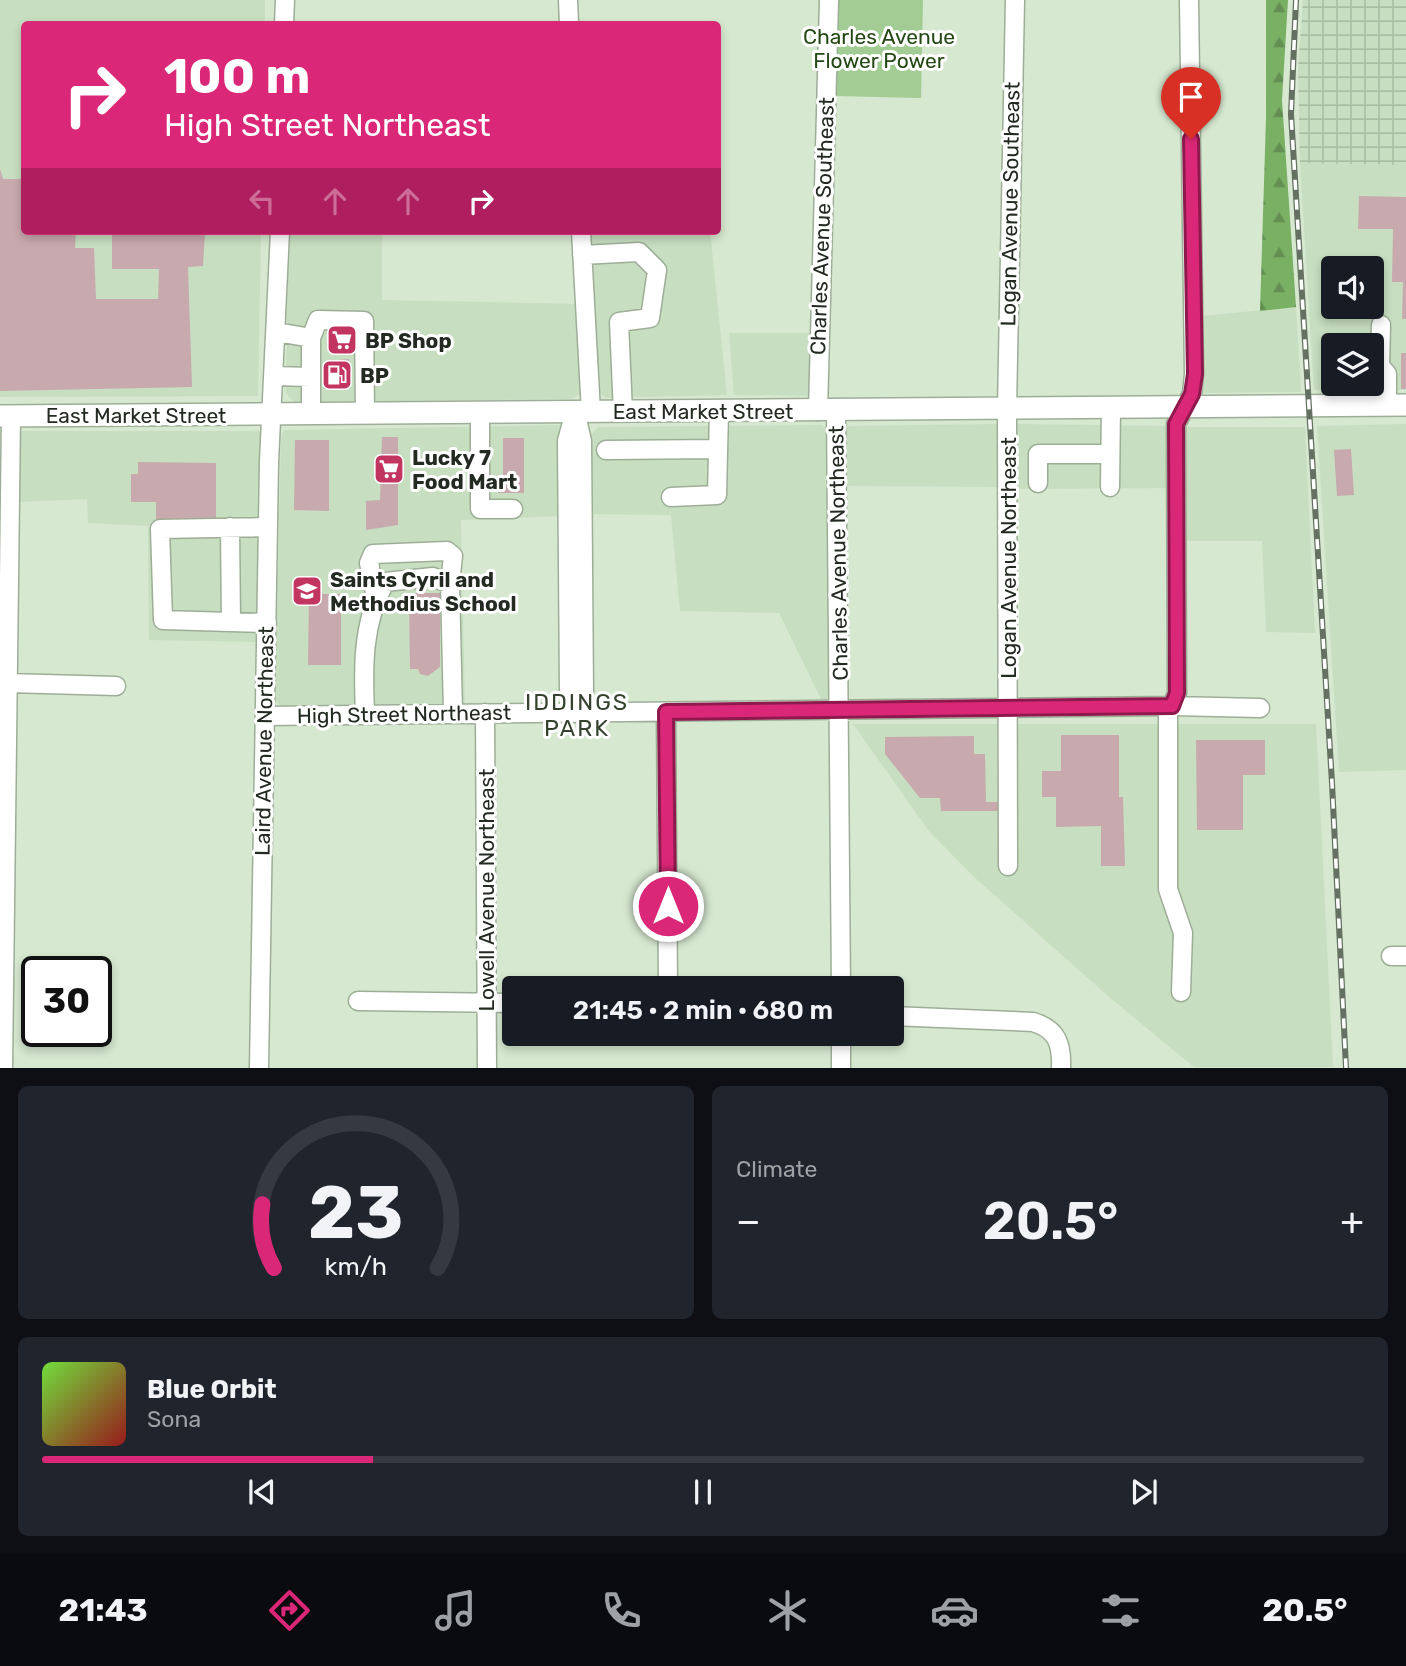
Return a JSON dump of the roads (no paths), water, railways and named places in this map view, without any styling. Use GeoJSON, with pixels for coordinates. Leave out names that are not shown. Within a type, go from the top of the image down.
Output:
{"type":"FeatureCollection","features":[{"type":"Feature","properties":{"kind":"main road","name":"East Market Street"},"geometry":{"type":"LineString","coordinates":[[6,416],[1396,405]]}},
{"type":"Feature","properties":{"kind":"street"},"geometry":{"type":"LineString","coordinates":[[284,21],[285,0]]}},
{"type":"Feature","properties":{"kind":"street"},"geometry":{"type":"LineString","coordinates":[[568,0],[569,21]]}},
{"type":"Feature","properties":{"kind":"street","name":"Charles Avenue Southeast"},"geometry":{"type":"LineString","coordinates":[[827,411],[829,0]]}},
{"type":"Feature","properties":{"kind":"street","name":"Logan Avenue Southeast"},"geometry":{"type":"LineString","coordinates":[[1007,408],[1015,0]]}},
{"type":"Feature","properties":{"kind":"street"},"geometry":{"type":"LineString","coordinates":[[1181,992],[1183,933],[1168,890],[1168,712],[1177,693],[1176,424],[1194,389],[1195,374],[1189,0]]}},
{"type":"Feature","properties":{"kind":"street","name":"Laird Avenue Northeast"},"geometry":{"type":"LineString","coordinates":[[259,1068],[268,527],[280,235]]}},
{"type":"Feature","properties":{"kind":"street"},"geometry":{"type":"LineString","coordinates":[[577,713],[569,693],[567,442],[583,412],[581,235]]}},
{"type":"Feature","properties":{"kind":"street"},"geometry":{"type":"LineString","coordinates":[[582,255],[639,253],[657,270],[650,317],[619,322],[623,412]]}},
{"type":"Feature","properties":{"kind":"street"},"geometry":{"type":"LineString","coordinates":[[311,414],[311,338],[318,320],[364,321],[365,413]]}},
{"type":"Feature","properties":{"kind":"street"},"geometry":{"type":"LineString","coordinates":[[1381,325],[1380,366],[1387,374],[1396,405]]}},
{"type":"Feature","properties":{"kind":"street"},"geometry":{"type":"LineString","coordinates":[[276,332],[311,338]]}},
{"type":"Feature","properties":{"kind":"street"},"geometry":{"type":"LineString","coordinates":[[274,376],[311,377]]}},
{"type":"Feature","properties":{"kind":"street"},"geometry":{"type":"LineString","coordinates":[[1110,487],[1111,407]]}},
{"type":"Feature","properties":{"kind":"street","name":"Logan Avenue Northeast"},"geometry":{"type":"LineString","coordinates":[[1007,408],[1009,866]]}},
{"type":"Feature","properties":{"kind":"street","name":"Charles Avenue Northeast"},"geometry":{"type":"LineString","coordinates":[[827,411],[839,711],[841,976]]}},
{"type":"Feature","properties":{"kind":"street"},"geometry":{"type":"LineString","coordinates":[[480,412],[480,509],[513,509]]}},
{"type":"Feature","properties":{"kind":"street"},"geometry":{"type":"LineString","coordinates":[[671,497],[717,495],[719,412]]}},
{"type":"Feature","properties":{"kind":"street"},"geometry":{"type":"LineString","coordinates":[[3,1068],[2,900],[8,683],[6,416]]}},
{"type":"Feature","properties":{"kind":"street"},"geometry":{"type":"LineString","coordinates":[[606,450],[718,449]]}},
{"type":"Feature","properties":{"kind":"street"},"geometry":{"type":"LineString","coordinates":[[1038,483],[1038,454],[1110,454]]}},
{"type":"Feature","properties":{"kind":"street"},"geometry":{"type":"LineString","coordinates":[[230,527],[231,622]]}},
{"type":"Feature","properties":{"kind":"street"},"geometry":{"type":"LineString","coordinates":[[267,623],[163,620],[160,529],[268,527]]}},
{"type":"Feature","properties":{"kind":"street"},"geometry":{"type":"LineString","coordinates":[[376,598],[369,563],[373,554],[446,551],[453,556],[450,584],[453,713]]}},
{"type":"Feature","properties":{"kind":"street"},"geometry":{"type":"LineString","coordinates":[[365,713],[366,633],[376,598],[385,582],[433,577],[450,584]]}},
{"type":"Feature","properties":{"kind":"street"},"geometry":{"type":"LineString","coordinates":[[8,683],[116,686]]}},
{"type":"Feature","properties":{"kind":"street","name":"High Street Northeast"},"geometry":{"type":"LineString","coordinates":[[265,716],[1172,706],[1260,708]]}},
{"type":"Feature","properties":{"kind":"street"},"geometry":{"type":"LineString","coordinates":[[666,712],[668,976]]}},
{"type":"Feature","properties":{"kind":"street","name":"Lowell Avenue Northeast"},"geometry":{"type":"LineString","coordinates":[[485,713],[487,1068]]}},
{"type":"Feature","properties":{"kind":"street"},"geometry":{"type":"LineString","coordinates":[[358,1001],[502,1003]]}},
{"type":"Feature","properties":{"kind":"street"},"geometry":{"type":"LineString","coordinates":[[904,1017],[1033,1022],[1053,1031],[1059,1043],[1061,1068]]}},
{"type":"Feature","properties":{"kind":"street"},"geometry":{"type":"LineString","coordinates":[[841,1046],[841,1068]]}},
{"type":"Feature","properties":{"kind":"railway"},"geometry":{"type":"LineString","coordinates":[[1296,0],[1291,114],[1332,783],[1346,1068]]}},
{"type":"Feature","properties":{"kind":"place","name":"BP Shop"},"geometry":{"type":"Point","coordinates":[342,340]}},
{"type":"Feature","properties":{"kind":"place","name":"BP"},"geometry":{"type":"Point","coordinates":[337,375]}},
{"type":"Feature","properties":{"kind":"place","name":"Lucky 7 Food Mart"},"geometry":{"type":"Point","coordinates":[389,469]}},
{"type":"Feature","properties":{"kind":"place","name":"Saints Cyril and Methodius School"},"geometry":{"type":"Point","coordinates":[307,591]}},
{"type":"Feature","properties":{"kind":"district","name":"IDDINGS PARK"},"geometry":{"type":"Point","coordinates":[577,715]}},
{"type":"Feature","properties":{"kind":"park label","name":"Charles Avenue Flower Power"},"geometry":{"type":"Point","coordinates":[879,48]}}]}
